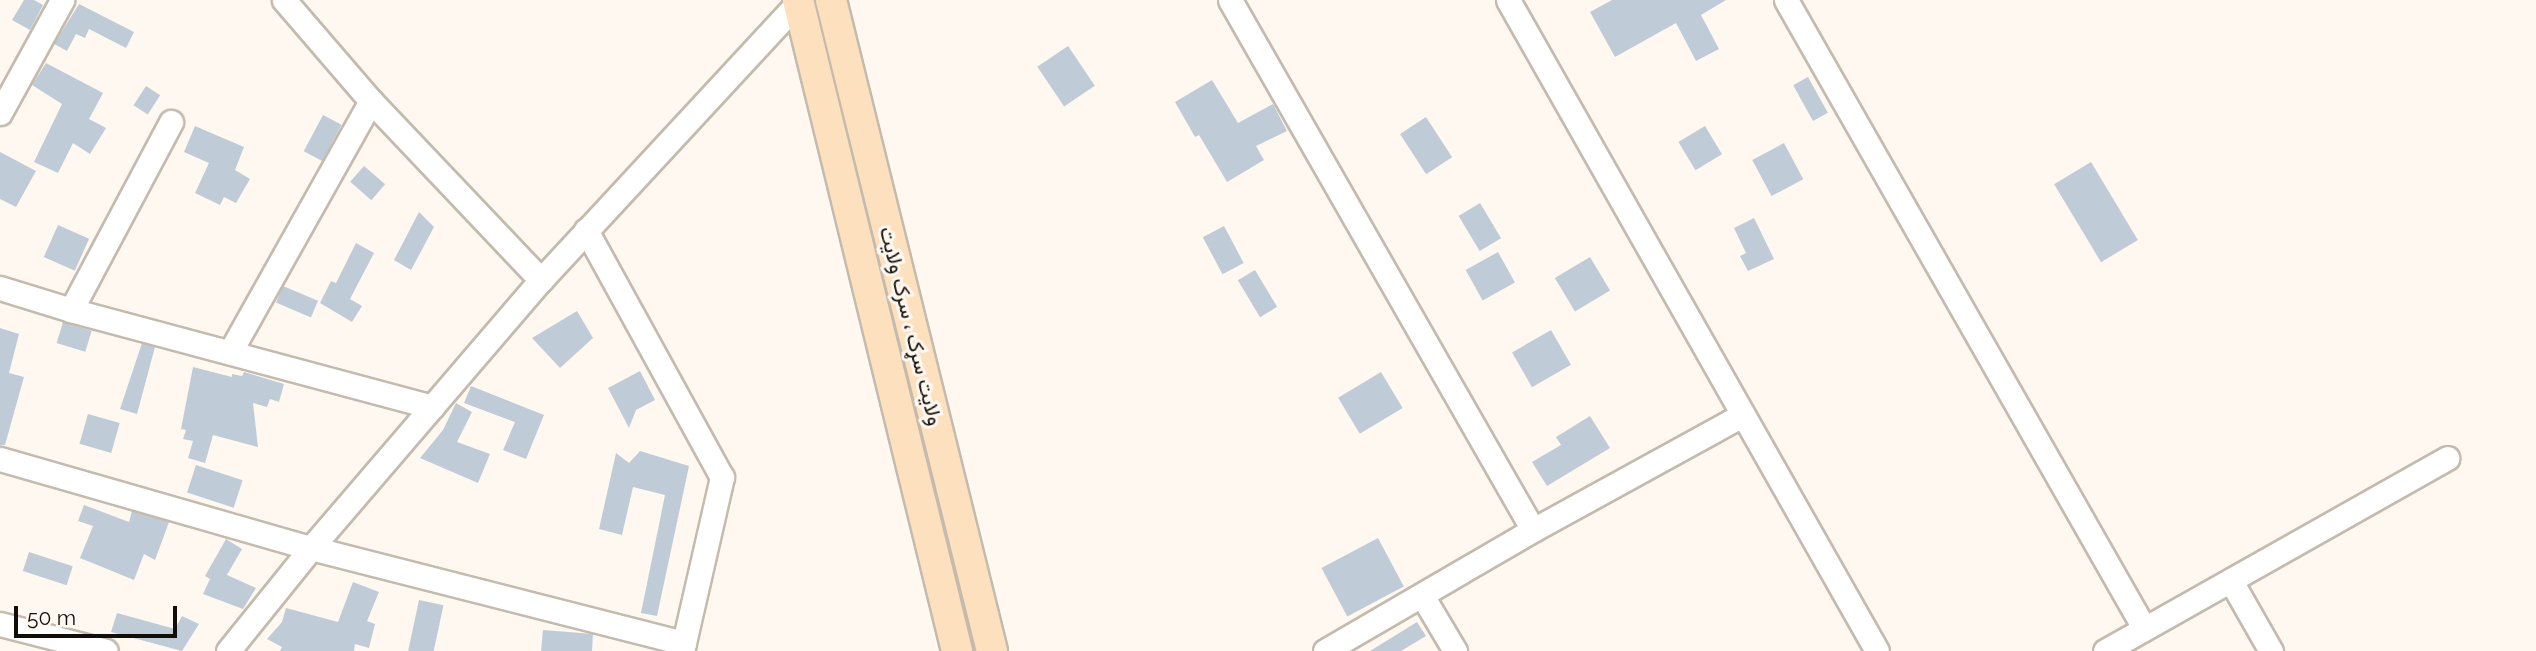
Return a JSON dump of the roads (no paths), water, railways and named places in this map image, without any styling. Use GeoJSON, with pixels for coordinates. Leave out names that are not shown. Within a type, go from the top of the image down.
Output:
{"type":"FeatureCollection","features":[{"type":"Feature","properties":{"kind":"main road","name":"ولایت سړک ، سرک ولایت"},"geometry":{"type":"LineString","coordinates":[[799,0],[957,651]]}},
{"type":"Feature","properties":{"kind":"main road","name":"ولایت سړک ، سرک ولایت"},"geometry":{"type":"LineString","coordinates":[[831,0],[992,651]]}},
{"type":"Feature","properties":{"kind":"street"},"geometry":{"type":"LineString","coordinates":[[0,113],[62,0]]}},
{"type":"Feature","properties":{"kind":"street"},"geometry":{"type":"LineString","coordinates":[[284,0],[371,101],[541,280]]}},
{"type":"Feature","properties":{"kind":"street"},"geometry":{"type":"LineString","coordinates":[[228,651],[310,548],[541,280],[799,0]]}},
{"type":"Feature","properties":{"kind":"street"},"geometry":{"type":"LineString","coordinates":[[1230,0],[1533,530]]}},
{"type":"Feature","properties":{"kind":"street"},"geometry":{"type":"LineString","coordinates":[[1508,0],[1877,651]]}},
{"type":"Feature","properties":{"kind":"street"},"geometry":{"type":"LineString","coordinates":[[1786,0],[2144,628]]}},
{"type":"Feature","properties":{"kind":"street"},"geometry":{"type":"LineString","coordinates":[[230,352],[371,101]]}},
{"type":"Feature","properties":{"kind":"street"},"geometry":{"type":"LineString","coordinates":[[71,310],[172,122]]}},
{"type":"Feature","properties":{"kind":"street"},"geometry":{"type":"LineString","coordinates":[[0,459],[310,548],[683,647],[722,477],[586,230]]}},
{"type":"Feature","properties":{"kind":"street"},"geometry":{"type":"LineString","coordinates":[[0,288],[71,310],[432,407]]}},
{"type":"Feature","properties":{"kind":"street"},"geometry":{"type":"LineString","coordinates":[[1325,651],[1423,597],[1533,530],[1742,415]]}},
{"type":"Feature","properties":{"kind":"street"},"geometry":{"type":"LineString","coordinates":[[2105,651],[2447,458]]}},
{"type":"Feature","properties":{"kind":"street"},"geometry":{"type":"LineString","coordinates":[[2231,581],[2271,651]]}},
{"type":"Feature","properties":{"kind":"street"},"geometry":{"type":"LineString","coordinates":[[1423,597],[1455,651]]}},
{"type":"Feature","properties":{"kind":"street"},"geometry":{"type":"LineString","coordinates":[[0,624],[106,651]]}}]}
